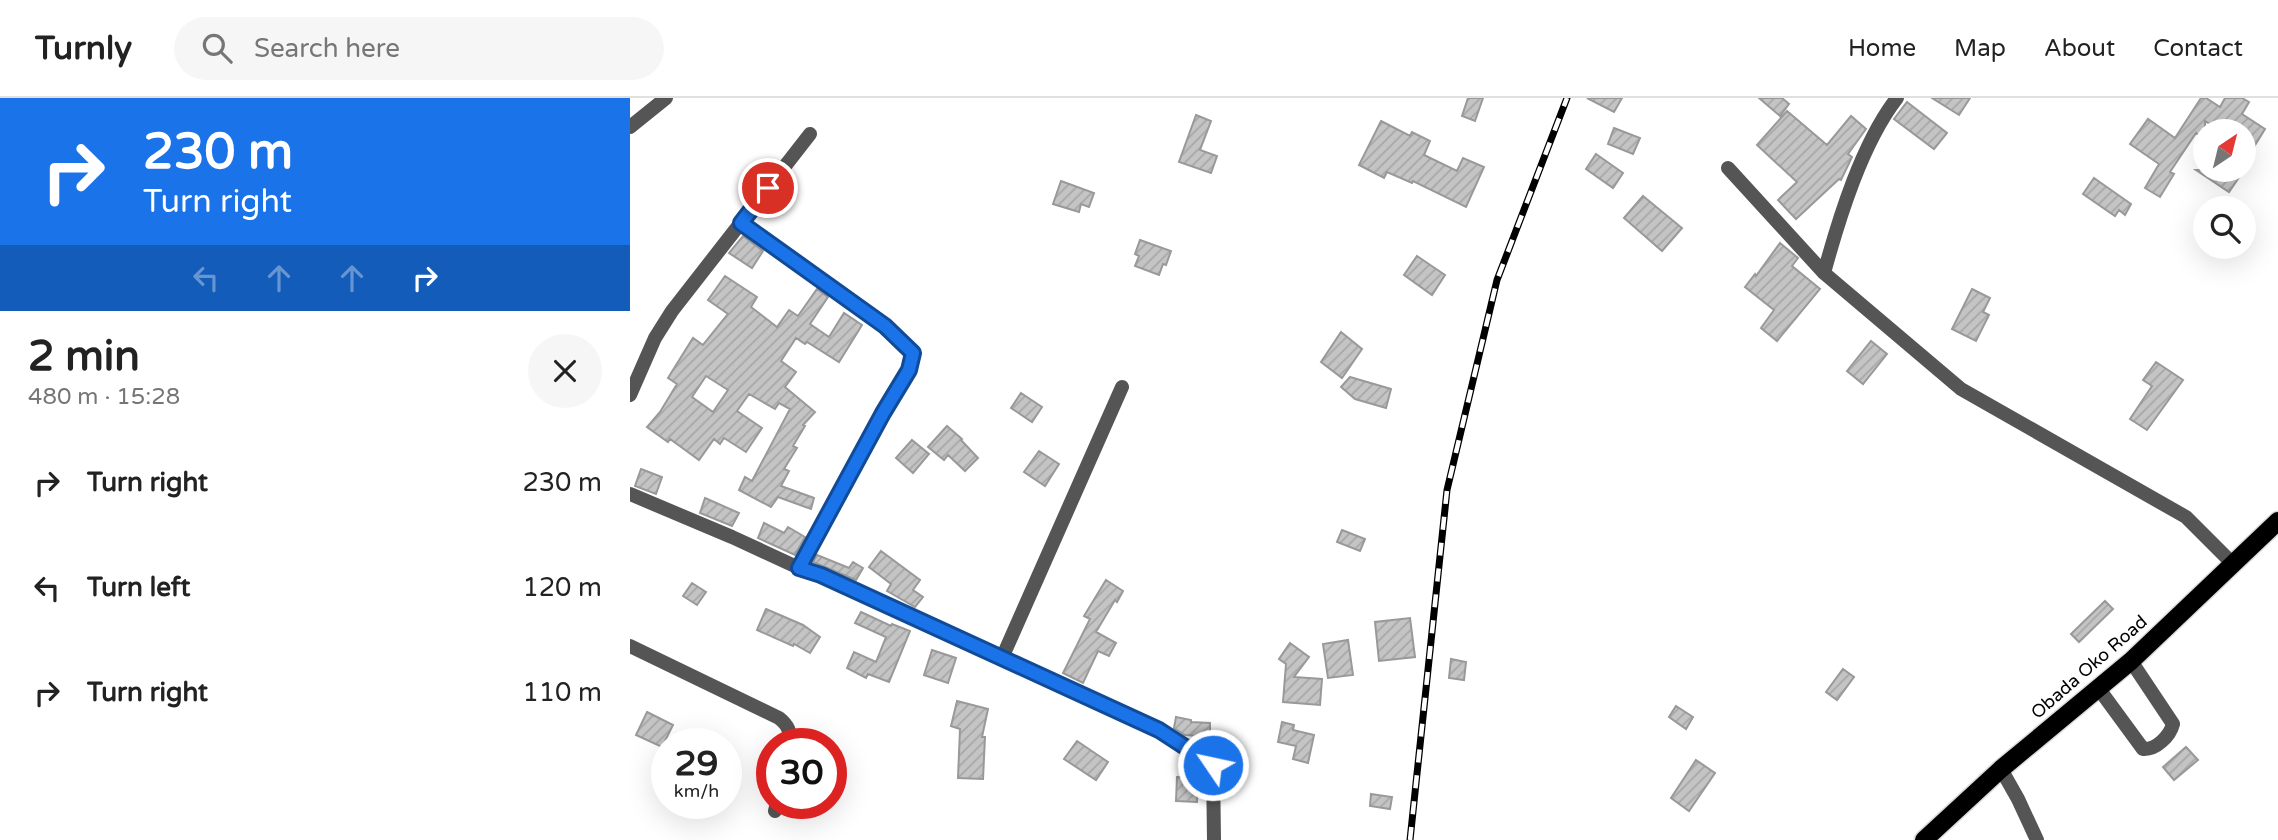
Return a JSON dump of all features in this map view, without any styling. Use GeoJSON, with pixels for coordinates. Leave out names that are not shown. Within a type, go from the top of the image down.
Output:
{"type":"FeatureCollection","features":[{"type":"Feature","properties":{"kind":"main road","name":"Obada Oko Road"},"geometry":{"type":"LineString","coordinates":[[1924,840],[2001,769],[2131,662],[2278,522]]}},
{"type":"Feature","properties":{"kind":"street"},"geometry":{"type":"LineString","coordinates":[[630,127],[666,98]]}},
{"type":"Feature","properties":{"kind":"street"},"geometry":{"type":"LineString","coordinates":[[1824,273],[1849,194],[1883,116],[1897,98]]}},
{"type":"Feature","properties":{"kind":"street"},"geometry":{"type":"LineString","coordinates":[[630,395],[655,338],[672,311],[810,134]]}},
{"type":"Feature","properties":{"kind":"street"},"geometry":{"type":"LineString","coordinates":[[1728,168],[1824,273],[1961,389],[2186,517],[2232,563]]}},
{"type":"Feature","properties":{"kind":"street"},"geometry":{"type":"LineString","coordinates":[[741,223],[885,326],[913,353],[909,370],[799,568]]}},
{"type":"Feature","properties":{"kind":"street"},"geometry":{"type":"LineString","coordinates":[[1002,658],[1122,387]]}},
{"type":"Feature","properties":{"kind":"street"},"geometry":{"type":"LineString","coordinates":[[630,494],[799,568],[821,575],[1159,730],[1213,765],[1214,840]]}},
{"type":"Feature","properties":{"kind":"street"},"geometry":{"type":"LineString","coordinates":[[630,646],[779,718],[789,728]]}},
{"type":"Feature","properties":{"kind":"street"},"geometry":{"type":"LineString","coordinates":[[2099,689],[2143,749],[2151,749],[2169,734],[2172,724],[2131,662]]}},
{"type":"Feature","properties":{"kind":"street"},"geometry":{"type":"LineString","coordinates":[[2001,769],[2037,840]]}},
{"type":"Feature","properties":{"kind":"building"},"geometry":{"type":"Polygon","coordinates":[[[1468,98],[1483,98],[1475,121],[1462,116],[1468,98]]]}},
{"type":"Feature","properties":{"kind":"building"},"geometry":{"type":"Polygon","coordinates":[[[1587,98],[1622,98],[1614,112],[1587,98]]]}},
{"type":"Feature","properties":{"kind":"building"},"geometry":{"type":"Polygon","coordinates":[[[1759,98],[1782,98],[1789,104],[1780,116],[1759,98]]]}},
{"type":"Feature","properties":{"kind":"building"},"geometry":{"type":"Polygon","coordinates":[[[1932,98],[1970,98],[1959,115],[1932,98]]]}},
{"type":"Feature","properties":{"kind":"building"},"geometry":{"type":"Polygon","coordinates":[[[2201,98],[2206,98],[2220,107],[2225,98],[2242,98],[2249,102],[2242,114],[2250,119],[2193,119],[2193,138],[2170,172],[2174,174],[2160,197],[2145,188],[2159,164],[2130,144],[2148,119],[2175,138],[2201,98]]]}},
{"type":"Feature","properties":{"kind":"building"},"geometry":{"type":"Polygon","coordinates":[[[1907,102],[1947,133],[1934,149],[1894,119],[1907,102]]]}},
{"type":"Feature","properties":{"kind":"building"},"geometry":{"type":"Polygon","coordinates":[[[1787,111],[1827,145],[1851,116],[1866,129],[1848,154],[1852,157],[1841,180],[1796,219],[1778,200],[1797,182],[1757,145],[1787,111]]]}},
{"type":"Feature","properties":{"kind":"building"},"geometry":{"type":"Polygon","coordinates":[[[1196,115],[1211,121],[1200,150],[1217,156],[1211,173],[1179,162],[1196,115]]]}},
{"type":"Feature","properties":{"kind":"building"},"geometry":{"type":"Polygon","coordinates":[[[1381,121],[1410,136],[1412,132],[1430,141],[1424,155],[1457,171],[1463,158],[1484,167],[1466,207],[1413,181],[1412,183],[1387,172],[1384,178],[1359,165],[1381,121]]]}},
{"type":"Feature","properties":{"kind":"building"},"geometry":{"type":"Polygon","coordinates":[[[2256,123],[2265,129],[2256,144],[2256,123]]]}},
{"type":"Feature","properties":{"kind":"building"},"geometry":{"type":"Polygon","coordinates":[[[1614,128],[1640,138],[1633,154],[1608,144],[1614,128]]]}},
{"type":"Feature","properties":{"kind":"building"},"geometry":{"type":"Polygon","coordinates":[[[1596,154],[1623,173],[1613,188],[1586,169],[1596,154]]]}},
{"type":"Feature","properties":{"kind":"building"},"geometry":{"type":"Polygon","coordinates":[[[2094,178],[2131,204],[2125,215],[2119,210],[2115,216],[2083,194],[2094,178]]]}},
{"type":"Feature","properties":{"kind":"building"},"geometry":{"type":"Polygon","coordinates":[[[1061,181],[1094,193],[1089,207],[1081,204],[1079,212],[1053,204],[1061,181]]]}},
{"type":"Feature","properties":{"kind":"building"},"geometry":{"type":"Polygon","coordinates":[[[2214,182],[2236,182],[2229,192],[2214,182]]]}},
{"type":"Feature","properties":{"kind":"building"},"geometry":{"type":"Polygon","coordinates":[[[1643,196],[1682,228],[1662,251],[1624,218],[1643,196]]]}},
{"type":"Feature","properties":{"kind":"building"},"geometry":{"type":"Polygon","coordinates":[[[743,236],[763,251],[752,268],[729,253],[743,236]]]}},
{"type":"Feature","properties":{"kind":"building"},"geometry":{"type":"Polygon","coordinates":[[[1140,240],[1171,251],[1159,275],[1135,266],[1139,256],[1135,254],[1140,240]]]}},
{"type":"Feature","properties":{"kind":"building"},"geometry":{"type":"Polygon","coordinates":[[[1780,243],[1798,258],[1792,266],[1820,289],[1777,341],[1761,328],[1774,310],[1745,287],[1780,243]]]}},
{"type":"Feature","properties":{"kind":"building"},"geometry":{"type":"Polygon","coordinates":[[[1417,256],[1445,275],[1432,295],[1404,275],[1417,256]]]}},
{"type":"Feature","properties":{"kind":"building"},"geometry":{"type":"Polygon","coordinates":[[[725,276],[757,297],[751,307],[777,327],[789,310],[798,316],[817,289],[828,297],[810,324],[829,337],[844,313],[862,325],[839,362],[796,338],[781,361],[796,372],[785,387],[815,412],[803,425],[805,426],[793,446],[797,448],[784,469],[789,471],[781,486],[814,498],[811,509],[778,497],[771,507],[739,490],[745,477],[752,481],[790,409],[779,403],[775,409],[749,394],[737,411],[762,428],[746,452],[724,438],[720,444],[714,439],[699,460],[670,439],[668,442],[647,427],[677,384],[668,378],[693,338],[703,345],[728,314],[708,300],[725,276]],[[706,376],[692,397],[713,412],[728,390],[706,376]]]}},
{"type":"Feature","properties":{"kind":"building"},"geometry":{"type":"Polygon","coordinates":[[[1972,289],[1990,298],[1983,312],[1989,315],[1976,341],[1952,329],[1972,289]]]}},
{"type":"Feature","properties":{"kind":"building"},"geometry":{"type":"Polygon","coordinates":[[[1341,332],[1362,349],[1342,378],[1321,362],[1341,332]]]}},
{"type":"Feature","properties":{"kind":"building"},"geometry":{"type":"Polygon","coordinates":[[[1871,341],[1887,354],[1863,384],[1847,371],[1871,341]]]}},
{"type":"Feature","properties":{"kind":"building"},"geometry":{"type":"Polygon","coordinates":[[[2156,362],[2183,380],[2147,430],[2130,419],[2152,386],[2143,380],[2156,362]]]}},
{"type":"Feature","properties":{"kind":"building"},"geometry":{"type":"Polygon","coordinates":[[[1350,377],[1391,389],[1386,408],[1355,399],[1341,387],[1350,377]]]}},
{"type":"Feature","properties":{"kind":"building"},"geometry":{"type":"Polygon","coordinates":[[[1021,393],[1042,407],[1032,422],[1011,408],[1021,393]]]}},
{"type":"Feature","properties":{"kind":"building"},"geometry":{"type":"Polygon","coordinates":[[[947,426],[978,458],[965,471],[948,455],[944,460],[928,447],[947,426]]]}},
{"type":"Feature","properties":{"kind":"building"},"geometry":{"type":"Polygon","coordinates":[[[912,440],[929,454],[913,473],[896,458],[912,440]]]}},
{"type":"Feature","properties":{"kind":"building"},"geometry":{"type":"Polygon","coordinates":[[[1039,451],[1059,464],[1045,486],[1024,472],[1039,451]]]}},
{"type":"Feature","properties":{"kind":"building"},"geometry":{"type":"Polygon","coordinates":[[[641,469],[662,477],[656,494],[635,486],[641,469]]]}},
{"type":"Feature","properties":{"kind":"building"},"geometry":{"type":"Polygon","coordinates":[[[705,498],[739,513],[732,526],[700,513],[705,498]]]}},
{"type":"Feature","properties":{"kind":"building"},"geometry":{"type":"Polygon","coordinates":[[[764,523],[784,533],[788,527],[805,537],[795,555],[758,538],[764,523]]]}},
{"type":"Feature","properties":{"kind":"building"},"geometry":{"type":"Polygon","coordinates":[[[1342,530],[1365,539],[1360,551],[1337,542],[1342,530]]]}},
{"type":"Feature","properties":{"kind":"building"},"geometry":{"type":"Polygon","coordinates":[[[881,551],[920,580],[913,590],[923,597],[915,607],[887,591],[891,584],[869,567],[881,551]]]}},
{"type":"Feature","properties":{"kind":"building"},"geometry":{"type":"Polygon","coordinates":[[[817,555],[849,568],[853,562],[863,568],[856,580],[813,562],[817,555]]]}},
{"type":"Feature","properties":{"kind":"building"},"geometry":{"type":"Polygon","coordinates":[[[1106,580],[1123,591],[1096,632],[1116,643],[1109,656],[1098,651],[1083,683],[1063,673],[1090,619],[1084,616],[1106,580]]]}},
{"type":"Feature","properties":{"kind":"building"},"geometry":{"type":"Polygon","coordinates":[[[692,583],[706,592],[697,605],[683,596],[692,583]]]}},
{"type":"Feature","properties":{"kind":"building"},"geometry":{"type":"Polygon","coordinates":[[[2105,601],[2113,609],[2079,642],[2071,634],[2105,601]]]}},
{"type":"Feature","properties":{"kind":"building"},"geometry":{"type":"Polygon","coordinates":[[[766,609],[803,625],[820,637],[810,653],[757,630],[766,609]]]}},
{"type":"Feature","properties":{"kind":"building"},"geometry":{"type":"Polygon","coordinates":[[[861,612],[891,626],[892,624],[910,631],[889,682],[868,674],[866,678],[847,668],[854,652],[876,662],[886,637],[855,623],[861,612]]]}},
{"type":"Feature","properties":{"kind":"building"},"geometry":{"type":"Polygon","coordinates":[[[1410,618],[1415,657],[1379,661],[1375,622],[1410,618]]]}},
{"type":"Feature","properties":{"kind":"building"},"geometry":{"type":"Polygon","coordinates":[[[1348,640],[1353,675],[1328,678],[1323,644],[1348,640]]]}},
{"type":"Feature","properties":{"kind":"building"},"geometry":{"type":"Polygon","coordinates":[[[1290,643],[1309,657],[1294,677],[1322,679],[1320,705],[1283,702],[1286,664],[1279,659],[1290,643]]]}},
{"type":"Feature","properties":{"kind":"building"},"geometry":{"type":"Polygon","coordinates":[[[932,650],[956,658],[948,683],[924,675],[932,650]]]}},
{"type":"Feature","properties":{"kind":"building"},"geometry":{"type":"Polygon","coordinates":[[[1451,659],[1466,662],[1464,680],[1449,678],[1451,659]]]}},
{"type":"Feature","properties":{"kind":"building"},"geometry":{"type":"Polygon","coordinates":[[[1843,669],[1854,677],[1837,700],[1826,692],[1843,669]]]}},
{"type":"Feature","properties":{"kind":"building"},"geometry":{"type":"Polygon","coordinates":[[[957,701],[988,709],[982,737],[985,737],[983,779],[958,778],[960,729],[951,726],[957,701]]]}},
{"type":"Feature","properties":{"kind":"building"},"geometry":{"type":"Polygon","coordinates":[[[1676,706],[1693,717],[1686,729],[1669,717],[1676,706]]]}},
{"type":"Feature","properties":{"kind":"building"},"geometry":{"type":"Polygon","coordinates":[[[647,712],[673,725],[672,728],[651,728],[651,742],[636,735],[647,712]]]}},
{"type":"Feature","properties":{"kind":"building"},"geometry":{"type":"Polygon","coordinates":[[[1176,717],[1191,722],[1210,723],[1210,737],[1185,735],[1174,728],[1176,717]]]}},
{"type":"Feature","properties":{"kind":"building"},"geometry":{"type":"Polygon","coordinates":[[[1282,722],[1294,725],[1293,730],[1314,735],[1308,763],[1293,759],[1296,746],[1278,742],[1282,722]]]}},
{"type":"Feature","properties":{"kind":"building"},"geometry":{"type":"Polygon","coordinates":[[[1077,741],[1108,762],[1096,780],[1064,759],[1077,741]]]}},
{"type":"Feature","properties":{"kind":"building"},"geometry":{"type":"Polygon","coordinates":[[[2186,747],[2198,760],[2174,780],[2163,767],[2186,747]]]}},
{"type":"Feature","properties":{"kind":"building"},"geometry":{"type":"Polygon","coordinates":[[[1696,760],[1715,773],[1689,811],[1671,798],[1696,760]]]}},
{"type":"Feature","properties":{"kind":"building"},"geometry":{"type":"Polygon","coordinates":[[[1177,777],[1198,778],[1197,802],[1176,801],[1177,777]]]}},
{"type":"Feature","properties":{"kind":"building"},"geometry":{"type":"Polygon","coordinates":[[[1371,794],[1392,797],[1390,809],[1370,806],[1371,794]]]}},
{"type":"Feature","properties":{"kind":"railway"},"geometry":{"type":"LineString","coordinates":[[1410,840],[1447,490],[1497,280],[1567,98]]}},
{"type":"Feature","properties":{"kind":"route"},"geometry":{"type":"LineString","coordinates":[[768,188],[741,223],[885,326],[913,353],[909,370],[799,568],[821,575],[1159,730],[1213,765]]}}]}
